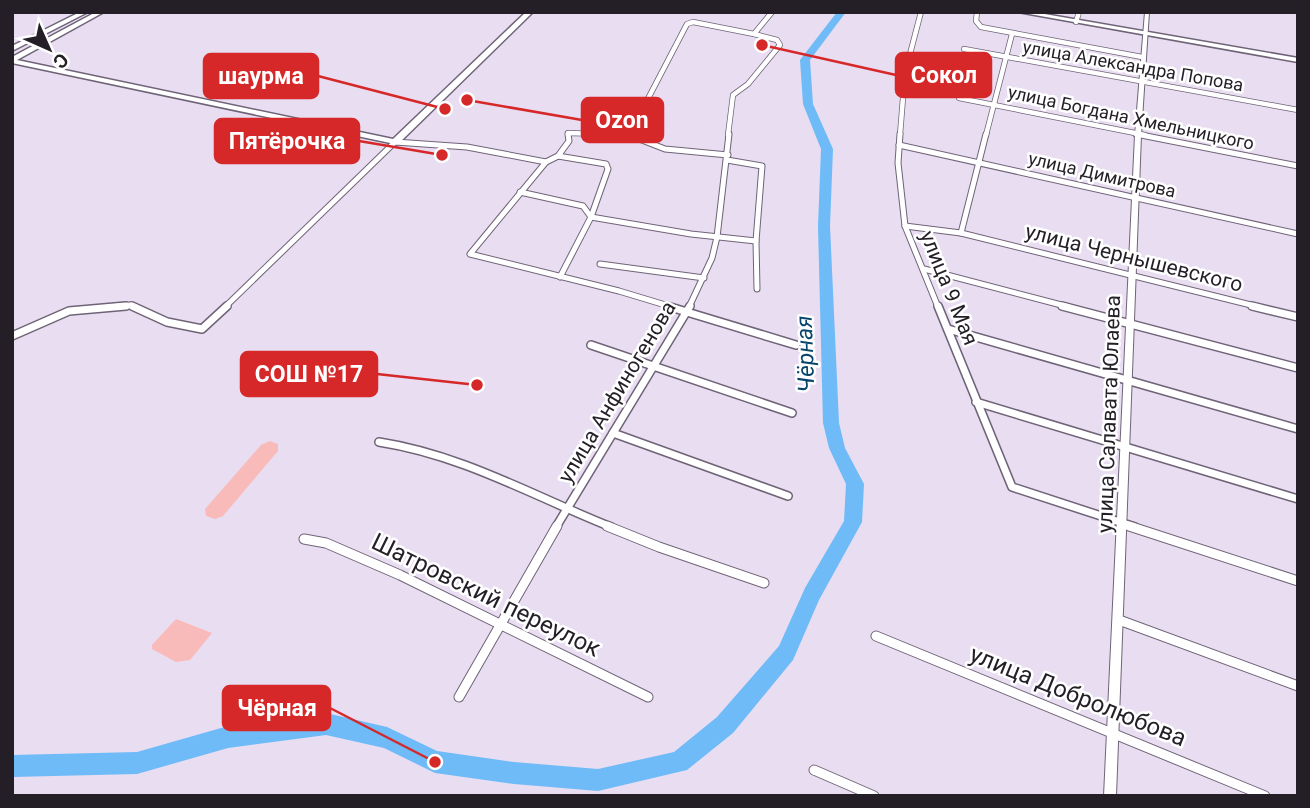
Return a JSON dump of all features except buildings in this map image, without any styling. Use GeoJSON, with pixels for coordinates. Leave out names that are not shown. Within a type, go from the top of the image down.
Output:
{"type":"FeatureCollection","features":[{"type":"Feature","properties":{"kind":"main road"},"geometry":{"type":"LineString","coordinates":[[12,49],[85,12]]}},
{"type":"Feature","properties":{"kind":"main road"},"geometry":{"type":"LineString","coordinates":[[12,60],[101,12]]}},
{"type":"Feature","properties":{"kind":"main road"},"geometry":{"type":"LineString","coordinates":[[12,60],[395,142],[530,12]]}},
{"type":"Feature","properties":{"kind":"main road"},"geometry":{"type":"LineString","coordinates":[[1021,12],[1298,60]]}},
{"type":"Feature","properties":{"kind":"street"},"geometry":{"type":"LineString","coordinates":[[629,135],[687,24],[693,22],[754,34],[772,12]]}},
{"type":"Feature","properties":{"kind":"street","name":"улица 9 Мая"},"geometry":{"type":"LineString","coordinates":[[921,12],[905,73],[899,145],[898,163],[905,226],[1012,486],[1122,522]]}},
{"type":"Feature","properties":{"kind":"street"},"geometry":{"type":"LineString","coordinates":[[977,12],[976,21],[981,27],[1142,57]]}},
{"type":"Feature","properties":{"kind":"street"},"geometry":{"type":"LineString","coordinates":[[1076,22],[1079,12]]}},
{"type":"Feature","properties":{"kind":"street","name":"улица Салавата Юлаева"},"geometry":{"type":"LineString","coordinates":[[1110,796],[1135,198],[1147,12]]}},
{"type":"Feature","properties":{"kind":"street","name":"улица Анфиногенова"},"geometry":{"type":"LineString","coordinates":[[459,697],[566,509],[687,312],[704,278],[717,237],[732,98],[743,84],[748,84],[780,44],[777,40],[754,34]]}},
{"type":"Feature","properties":{"kind":"street"},"geometry":{"type":"LineString","coordinates":[[961,233],[1013,34]]}},
{"type":"Feature","properties":{"kind":"street","name":"улица Александра Попова"},"geometry":{"type":"LineString","coordinates":[[964,49],[1298,110]]}},
{"type":"Feature","properties":{"kind":"street","name":"улица Богдана Хмельницкого"},"geometry":{"type":"LineString","coordinates":[[959,98],[1298,166]]}},
{"type":"Feature","properties":{"kind":"street"},"geometry":{"type":"LineString","coordinates":[[757,289],[756,241],[762,166],[665,149],[629,135],[568,134],[569,141],[558,156],[546,162],[470,254],[560,276],[796,345]]}},
{"type":"Feature","properties":{"kind":"street"},"geometry":{"type":"LineString","coordinates":[[12,336],[69,311],[131,305],[167,321],[202,329],[395,142],[467,147],[546,162]]}},
{"type":"Feature","properties":{"kind":"street","name":"улица Димитрова"},"geometry":{"type":"LineString","coordinates":[[899,145],[1298,234]]}},
{"type":"Feature","properties":{"kind":"street"},"geometry":{"type":"LineString","coordinates":[[558,156],[606,164],[608,169],[591,217],[560,276]]}},
{"type":"Feature","properties":{"kind":"street"},"geometry":{"type":"LineString","coordinates":[[520,192],[583,206],[591,217],[756,241]]}},
{"type":"Feature","properties":{"kind":"street"},"geometry":{"type":"LineString","coordinates":[[583,206],[597,198]]}},
{"type":"Feature","properties":{"kind":"street","name":"улица Чернышевского"},"geometry":{"type":"LineString","coordinates":[[905,226],[961,233],[1298,317]]}},
{"type":"Feature","properties":{"kind":"street"},"geometry":{"type":"LineString","coordinates":[[600,264],[704,278]]}},
{"type":"Feature","properties":{"kind":"street"},"geometry":{"type":"LineString","coordinates":[[924,269],[1298,368]]}},
{"type":"Feature","properties":{"kind":"street"},"geometry":{"type":"LineString","coordinates":[[948,329],[1298,429]]}},
{"type":"Feature","properties":{"kind":"street"},"geometry":{"type":"LineString","coordinates":[[591,345],[792,413]]}},
{"type":"Feature","properties":{"kind":"street"},"geometry":{"type":"LineString","coordinates":[[976,402],[1298,499]]}},
{"type":"Feature","properties":{"kind":"street"},"geometry":{"type":"LineString","coordinates":[[613,433],[788,496]]}},
{"type":"Feature","properties":{"kind":"street"},"geometry":{"type":"LineString","coordinates":[[379,442],[411,447],[494,474],[566,509],[659,547],[764,583]]}},
{"type":"Feature","properties":{"kind":"street"},"geometry":{"type":"LineString","coordinates":[[1122,522],[1298,580]]}},
{"type":"Feature","properties":{"kind":"street","name":"Шатровский переулок"},"geometry":{"type":"LineString","coordinates":[[304,540],[326,542],[501,622],[648,696]]}},
{"type":"Feature","properties":{"kind":"street"},"geometry":{"type":"LineString","coordinates":[[1119,620],[1298,687]]}},
{"type":"Feature","properties":{"kind":"street","name":"улица Добролюбова"},"geometry":{"type":"LineString","coordinates":[[876,636],[1265,796]]}},
{"type":"Feature","properties":{"kind":"street"},"geometry":{"type":"LineString","coordinates":[[814,770],[874,796]]}},
{"type":"Feature","properties":{"kind":"shaded area"},"geometry":{"type":"Polygon","coordinates":[[[270,441],[278,444],[278,451],[223,516],[215,519],[206,516],[205,509],[261,445],[270,441]]]}},
{"type":"Feature","properties":{"kind":"shaded area"},"geometry":{"type":"Polygon","coordinates":[[[176,619],[212,633],[190,660],[176,662],[152,649],[152,645],[176,619]]]}},
{"type":"Feature","properties":{"kind":"waterway","name":"Чёрная"},"geometry":{"type":"LineString","coordinates":[[12,766],[137,763],[228,737],[326,724],[387,738],[435,762],[514,773],[598,780],[679,762],[725,725],[786,653],[812,594],[853,522],[855,484],[837,448],[831,423],[824,226],[827,149],[808,104],[805,60],[842,12]]}},
{"type":"Feature","properties":{"kind":"place","name":"Сокол"},"geometry":{"type":"Point","coordinates":[762,45]}},
{"type":"Feature","properties":{"kind":"place","name":"Ozon"},"geometry":{"type":"Point","coordinates":[467,100]}},
{"type":"Feature","properties":{"kind":"place","name":"шаурма"},"geometry":{"type":"Point","coordinates":[445,109]}},
{"type":"Feature","properties":{"kind":"place","name":"Пятёрочка"},"geometry":{"type":"Point","coordinates":[442,155]}},
{"type":"Feature","properties":{"kind":"place","name":"СОШ №17"},"geometry":{"type":"Point","coordinates":[477,385]}},
{"type":"Feature","properties":{"kind":"place","name":"Чёрная"},"geometry":{"type":"Point","coordinates":[435,762]}}]}
